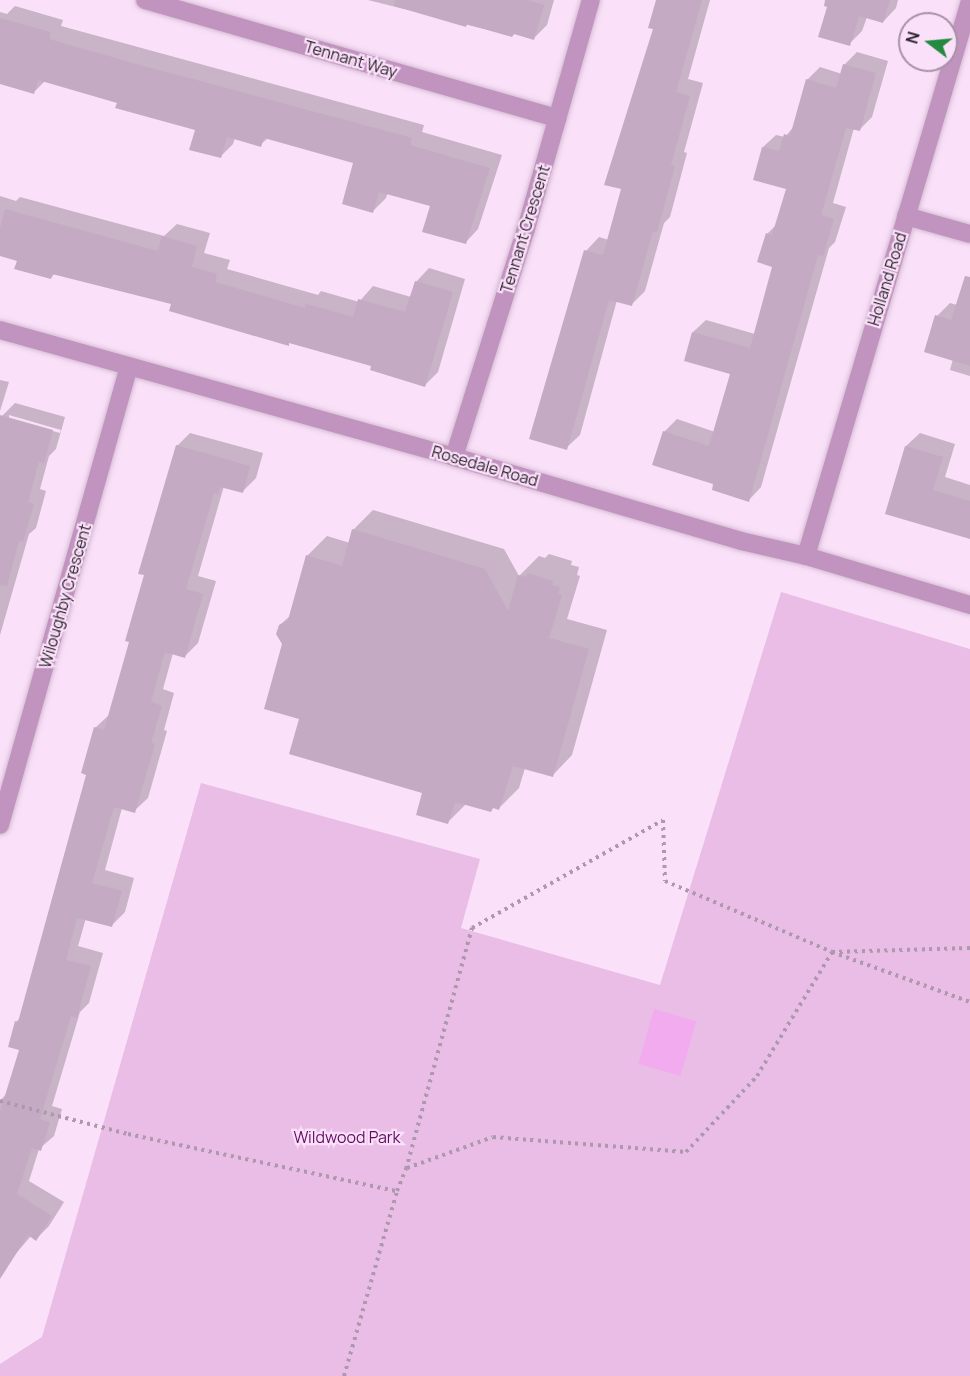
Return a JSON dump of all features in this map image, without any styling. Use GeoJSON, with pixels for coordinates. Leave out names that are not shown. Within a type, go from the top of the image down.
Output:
{"type":"FeatureCollection","features":[{"type":"Feature","properties":{"kind":"street","name":"Tennant Way"},"geometry":{"type":"LineString","coordinates":[[145,0],[557,118]]}},
{"type":"Feature","properties":{"kind":"street","name":"Tennant Crescent"},"geometry":{"type":"LineString","coordinates":[[454,457],[526,230],[591,0]]}},
{"type":"Feature","properties":{"kind":"street","name":"Holland Road"},"geometry":{"type":"LineString","coordinates":[[806,556],[970,1]]}},
{"type":"Feature","properties":{"kind":"street"},"geometry":{"type":"LineString","coordinates":[[906,216],[970,234]]}},
{"type":"Feature","properties":{"kind":"street","name":"Rosedale Road"},"geometry":{"type":"LineString","coordinates":[[0,330],[129,368],[454,457],[741,541],[806,556],[970,605]]}},
{"type":"Feature","properties":{"kind":"street","name":"Wiloughby Crescent"},"geometry":{"type":"LineString","coordinates":[[0,825],[129,368]]}},
{"type":"Feature","properties":{"kind":"path"},"geometry":{"type":"LineString","coordinates":[[342,1376],[397,1191],[406,1168],[471,928],[663,820],[665,881],[832,952],[970,1002]]}},
{"type":"Feature","properties":{"kind":"path"},"geometry":{"type":"LineString","coordinates":[[832,952],[970,948]]}},
{"type":"Feature","properties":{"kind":"path"},"geometry":{"type":"LineString","coordinates":[[406,1168],[493,1137],[686,1152],[757,1076],[832,952]]}},
{"type":"Feature","properties":{"kind":"path"},"geometry":{"type":"LineString","coordinates":[[0,1101],[128,1134],[397,1191]]}},
{"type":"Feature","properties":{"kind":"green space","name":"Wildwood Park"},"geometry":{"type":"Polygon","coordinates":[[[781,592],[970,649],[970,1376],[0,1376],[0,1364],[42,1337],[201,783],[480,859],[461,928],[660,985],[781,592]]]}},
{"type":"Feature","properties":{"kind":"shaded area"},"geometry":{"type":"Polygon","coordinates":[[[654,1009],[696,1021],[681,1076],[638,1064],[654,1009]]]}},
{"type":"Feature","properties":{"kind":"building"},"geometry":{"type":"Polygon","coordinates":[[[395,0],[527,0],[544,5],[534,40],[514,34],[512,37],[467,24],[466,27],[394,6],[395,0]]]}},
{"type":"Feature","properties":{"kind":"building"},"geometry":{"type":"Polygon","coordinates":[[[656,0],[702,0],[676,92],[690,96],[671,165],[675,166],[657,232],[653,231],[632,306],[609,300],[567,450],[529,439],[584,250],[603,255],[621,189],[604,185],[653,29],[648,28],[656,0]]]}},
{"type":"Feature","properties":{"kind":"building"},"geometry":{"type":"Polygon","coordinates":[[[825,0],[890,0],[883,23],[859,16],[850,46],[818,37],[827,7],[824,6],[825,0]]]}},
{"type":"Feature","properties":{"kind":"building"},"geometry":{"type":"Polygon","coordinates":[[[0,18],[51,32],[49,39],[412,138],[410,145],[490,168],[466,244],[422,232],[430,206],[379,192],[373,213],[342,204],[353,163],[264,138],[261,147],[227,137],[221,158],[189,150],[195,130],[115,108],[117,103],[38,80],[34,94],[0,84],[0,18]]]}},
{"type":"Feature","properties":{"kind":"building"},"geometry":{"type":"Polygon","coordinates":[[[843,64],[876,73],[860,131],[846,128],[821,215],[834,219],[823,256],[818,255],[749,502],[712,490],[713,484],[652,465],[663,431],[709,446],[730,374],[684,361],[692,332],[750,348],[772,267],[757,262],[766,233],[772,235],[786,189],[753,180],[762,147],[779,151],[784,134],[790,136],[806,79],[836,88],[843,64]]]}},
{"type":"Feature","properties":{"kind":"building"},"geometry":{"type":"Polygon","coordinates":[[[5,209],[158,251],[162,236],[197,246],[192,267],[217,274],[215,282],[305,308],[306,304],[353,317],[358,299],[405,312],[415,281],[453,292],[425,387],[370,370],[371,366],[289,343],[289,346],[169,311],[171,304],[52,274],[51,279],[14,269],[17,261],[0,256],[0,229],[5,209]]]}},
{"type":"Feature","properties":{"kind":"building"},"geometry":{"type":"Polygon","coordinates":[[[965,276],[970,277],[970,366],[924,352],[935,315],[951,320],[965,276]]]}},
{"type":"Feature","properties":{"kind":"building"},"geometry":{"type":"Polygon","coordinates":[[[0,415],[53,430],[44,463],[39,462],[28,502],[34,504],[23,542],[19,541],[7,586],[0,585],[0,415]]]}},
{"type":"Feature","properties":{"kind":"building"},"geometry":{"type":"Polygon","coordinates":[[[176,445],[250,466],[243,493],[220,487],[218,494],[214,493],[186,589],[203,594],[185,658],[165,652],[151,702],[162,706],[151,743],[155,744],[135,813],[114,807],[92,883],[122,891],[112,927],[77,918],[66,960],[91,966],[77,1018],[71,1016],[40,1119],[50,1122],[41,1151],[32,1148],[17,1194],[52,1216],[36,1241],[28,1235],[0,1279],[0,1112],[19,1050],[8,1047],[15,1021],[18,1022],[86,775],[81,773],[94,727],[104,730],[129,642],[125,641],[144,575],[138,574],[176,445]]]}},
{"type":"Feature","properties":{"kind":"building"},"geometry":{"type":"Polygon","coordinates":[[[905,446],[943,457],[933,490],[970,501],[970,539],[885,514],[905,446]]]}},
{"type":"Feature","properties":{"kind":"building"},"geometry":{"type":"Polygon","coordinates":[[[352,529],[485,569],[508,611],[518,575],[526,577],[528,573],[553,581],[552,585],[560,587],[558,594],[562,595],[549,638],[589,649],[553,777],[513,766],[499,810],[493,808],[491,812],[455,802],[448,824],[416,815],[422,793],[289,754],[299,719],[264,709],[282,644],[276,634],[279,625],[288,620],[306,555],[342,566],[352,529]]]}}]}
